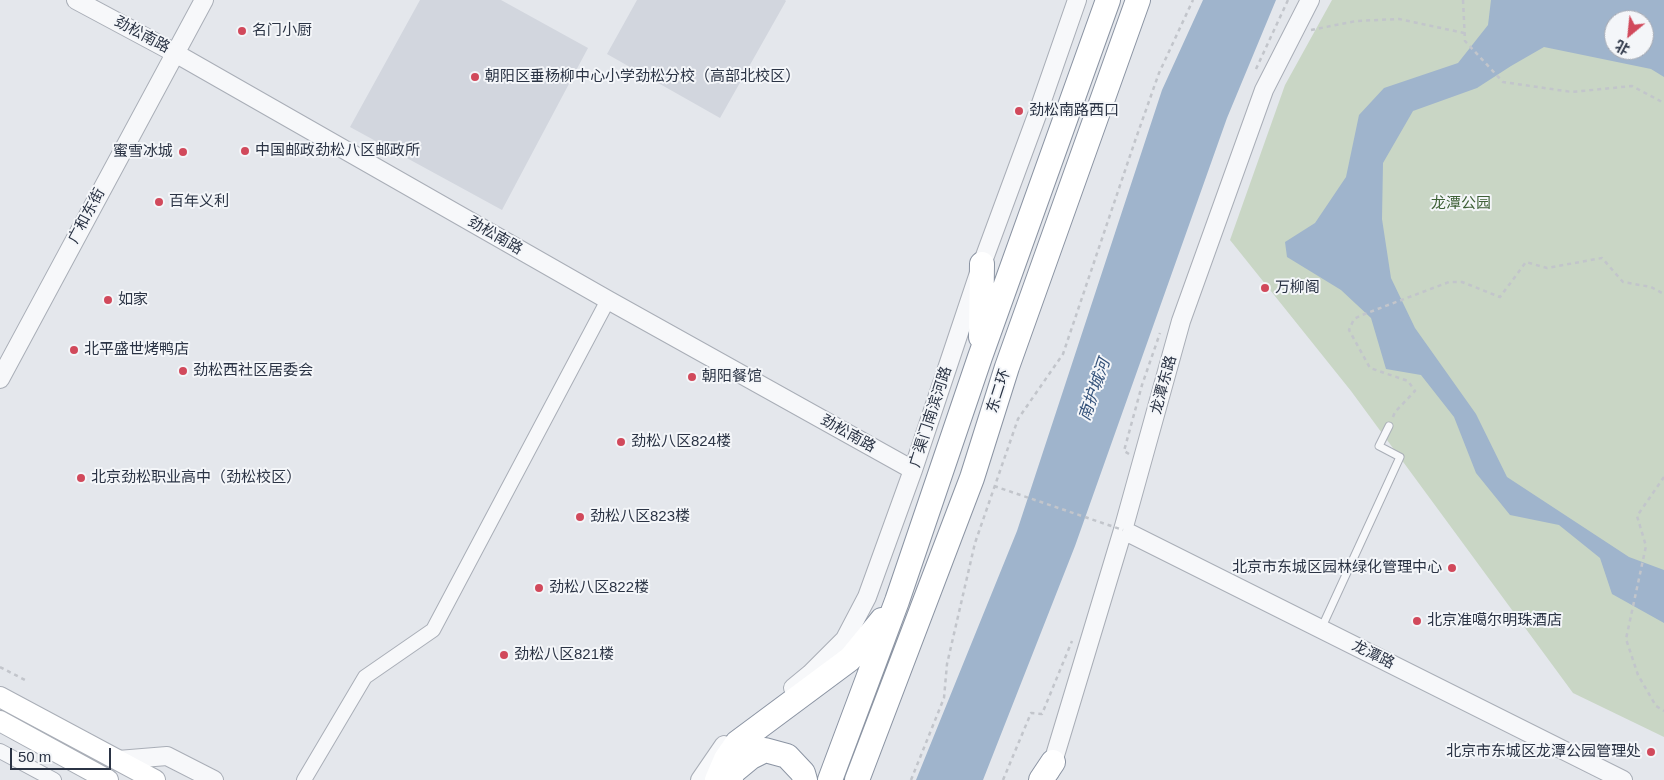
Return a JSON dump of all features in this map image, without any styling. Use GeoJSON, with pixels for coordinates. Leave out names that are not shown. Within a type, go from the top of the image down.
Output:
{"type":"FeatureCollection","features":[{"type":"Feature","properties":{"kind":"highway","name":"东二环"},"geometry":{"type":"LineString","coordinates":[[830,780],[897,601],[980,357],[1108,0]]}},
{"type":"Feature","properties":{"kind":"highway","name":"东二环"},"geometry":{"type":"LineString","coordinates":[[857,780],[972,478],[1007,367],[1138,0]]}},
{"type":"Feature","properties":{"kind":"highway"},"geometry":{"type":"LineString","coordinates":[[980,357],[982,264]]}},
{"type":"Feature","properties":{"kind":"highway"},"geometry":{"type":"LineString","coordinates":[[717,780],[726,759],[737,743],[850,659],[897,601]]}},
{"type":"Feature","properties":{"kind":"highway"},"geometry":{"type":"LineString","coordinates":[[875,780],[880,748],[880,722]]}},
{"type":"Feature","properties":{"kind":"highway"},"geometry":{"type":"LineString","coordinates":[[729,780],[734,771],[751,757],[765,750],[787,756],[803,773],[805,780]]}},
{"type":"Feature","properties":{"kind":"main road"},"geometry":{"type":"LineString","coordinates":[[0,697],[155,780]]}},
{"type":"Feature","properties":{"kind":"main road"},"geometry":{"type":"LineString","coordinates":[[0,720],[108,780]]}},
{"type":"Feature","properties":{"kind":"street","name":"劲松南路"},"geometry":{"type":"LineString","coordinates":[[76,0],[175,53],[608,300],[913,470]]}},
{"type":"Feature","properties":{"kind":"street","name":"广和东街"},"geometry":{"type":"LineString","coordinates":[[0,379],[204,0]]}},
{"type":"Feature","properties":{"kind":"street","name":"广渠门南滨河路"},"geometry":{"type":"LineString","coordinates":[[700,780],[722,747],[810,674],[845,639],[866,597],[913,470],[982,264],[1040,106],[1076,0]]}},
{"type":"Feature","properties":{"kind":"street","name":"龙潭东路"},"geometry":{"type":"LineString","coordinates":[[1047,774],[1123,530],[1181,321],[1264,90],[1310,0]]}},
{"type":"Feature","properties":{"kind":"street"},"geometry":{"type":"LineString","coordinates":[[304,780],[365,677],[433,630],[608,300]]}},
{"type":"Feature","properties":{"kind":"street","name":"龙潭路"},"geometry":{"type":"LineString","coordinates":[[1123,530],[1623,780]]}},
{"type":"Feature","properties":{"kind":"street"},"geometry":{"type":"LineString","coordinates":[[0,751],[54,780]]}},
{"type":"Feature","properties":{"kind":"street"},"geometry":{"type":"LineString","coordinates":[[118,760],[167,756],[214,780]]}},
{"type":"Feature","properties":{"kind":"lane"},"geometry":{"type":"LineString","coordinates":[[1321,629],[1400,457],[1379,446],[1389,426]]}},
{"type":"Feature","properties":{"kind":"path"},"geometry":{"type":"LineString","coordinates":[[911,780],[944,698],[947,664],[973,552],[1018,419],[1063,354],[1156,82],[1192,0]]}},
{"type":"Feature","properties":{"kind":"path"},"geometry":{"type":"LineString","coordinates":[[1462,0],[1465,41],[1503,82],[1572,92],[1632,86],[1664,103]]}},
{"type":"Feature","properties":{"kind":"path"},"geometry":{"type":"LineString","coordinates":[[1283,10],[1287,13]]}},
{"type":"Feature","properties":{"kind":"path"},"geometry":{"type":"LineString","coordinates":[[1309,30],[1356,21],[1399,19],[1464,33]]}},
{"type":"Feature","properties":{"kind":"path"},"geometry":{"type":"LineString","coordinates":[[1389,426],[1395,412],[1415,391],[1408,381],[1370,368],[1349,330],[1354,319],[1362,315],[1449,282],[1462,282],[1500,297],[1526,262],[1546,268],[1602,258],[1623,282],[1651,287],[1664,294]]}},
{"type":"Feature","properties":{"kind":"path"},"geometry":{"type":"LineString","coordinates":[[1664,478],[1637,516],[1646,546],[1626,640],[1638,676],[1656,706],[1664,711]]}},
{"type":"Feature","properties":{"kind":"path"},"geometry":{"type":"LineString","coordinates":[[994,486],[1123,530]]}},
{"type":"Feature","properties":{"kind":"path"},"geometry":{"type":"LineString","coordinates":[[1003,780],[1031,713],[1042,714],[1075,634]]}},
{"type":"Feature","properties":{"kind":"path"},"geometry":{"type":"LineString","coordinates":[[0,667],[25,680]]}},
{"type":"Feature","properties":{"kind":"shaded area","name":"朝阳区垂杨柳中心小学劲松分校（高部北校区）"},"geometry":{"type":"Polygon","coordinates":[[[420,0],[501,0],[588,48],[502,210],[350,127],[420,0]]]}},
{"type":"Feature","properties":{"kind":"shaded area"},"geometry":{"type":"Polygon","coordinates":[[[637,0],[786,1],[720,118],[607,54],[637,0]]]}},
{"type":"Feature","properties":{"kind":"green space","name":"龙潭公园"},"geometry":{"type":"Polygon","coordinates":[[[1332,0],[1664,0],[1664,737],[1573,693],[1351,391],[1230,240],[1285,85],[1332,0]]]}},
{"type":"Feature","properties":{"kind":"water","name":"南护城河"},"geometry":{"type":"Polygon","coordinates":[[[1203,0],[1276,0],[1227,118],[1075,546],[983,780],[916,780],[1017,531],[1162,90],[1203,0]]]}},
{"type":"Feature","properties":{"kind":"water"},"geometry":{"type":"Polygon","coordinates":[[[1491,0],[1664,0],[1664,77],[1651,69],[1607,60],[1654,60],[1654,10],[1604,10],[1604,59],[1544,47],[1477,88],[1413,111],[1383,163],[1382,219],[1391,278],[1415,328],[1476,414],[1507,477],[1629,557],[1664,570],[1664,623],[1612,594],[1600,558],[1559,525],[1510,515],[1476,473],[1454,417],[1421,375],[1386,369],[1371,318],[1341,290],[1287,257],[1285,242],[1315,223],[1346,177],[1359,115],[1384,88],[1458,63],[1488,25],[1491,0]]]}},
{"type":"Feature","properties":{"kind":"place","name":"名门小厨"},"geometry":{"type":"Point","coordinates":[242,31]}},
{"type":"Feature","properties":{"kind":"place","name":"朝阳区垂杨柳中心小学劲松分校（高部北校区）"},"geometry":{"type":"Point","coordinates":[475,77]}},
{"type":"Feature","properties":{"kind":"place","name":"劲松南路西口"},"geometry":{"type":"Point","coordinates":[1019,111]}},
{"type":"Feature","properties":{"kind":"place","name":"中国邮政劲松八区邮政所"},"geometry":{"type":"Point","coordinates":[245,151]}},
{"type":"Feature","properties":{"kind":"place","name":"蜜雪冰城"},"geometry":{"type":"Point","coordinates":[183,152]}},
{"type":"Feature","properties":{"kind":"place","name":"百年义利"},"geometry":{"type":"Point","coordinates":[159,202]}},
{"type":"Feature","properties":{"kind":"place","name":"万柳阁"},"geometry":{"type":"Point","coordinates":[1265,288]}},
{"type":"Feature","properties":{"kind":"place","name":"如家"},"geometry":{"type":"Point","coordinates":[108,300]}},
{"type":"Feature","properties":{"kind":"place","name":"北平盛世烤鸭店"},"geometry":{"type":"Point","coordinates":[74,350]}},
{"type":"Feature","properties":{"kind":"place","name":"劲松西社区居委会"},"geometry":{"type":"Point","coordinates":[183,371]}},
{"type":"Feature","properties":{"kind":"place","name":"朝阳餐馆"},"geometry":{"type":"Point","coordinates":[692,377]}},
{"type":"Feature","properties":{"kind":"place","name":"劲松八区824楼"},"geometry":{"type":"Point","coordinates":[621,442]}},
{"type":"Feature","properties":{"kind":"place","name":"北京劲松职业高中（劲松校区）"},"geometry":{"type":"Point","coordinates":[81,478]}},
{"type":"Feature","properties":{"kind":"place","name":"劲松八区823楼"},"geometry":{"type":"Point","coordinates":[580,517]}},
{"type":"Feature","properties":{"kind":"place","name":"北京市东城区园林绿化管理中心"},"geometry":{"type":"Point","coordinates":[1452,568]}},
{"type":"Feature","properties":{"kind":"place","name":"劲松八区822楼"},"geometry":{"type":"Point","coordinates":[539,588]}},
{"type":"Feature","properties":{"kind":"place","name":"北京准噶尔明珠酒店"},"geometry":{"type":"Point","coordinates":[1417,621]}},
{"type":"Feature","properties":{"kind":"place","name":"劲松八区821楼"},"geometry":{"type":"Point","coordinates":[504,655]}},
{"type":"Feature","properties":{"kind":"place","name":"北京市东城区龙潭公园管理处"},"geometry":{"type":"Point","coordinates":[1651,752]}}]}
